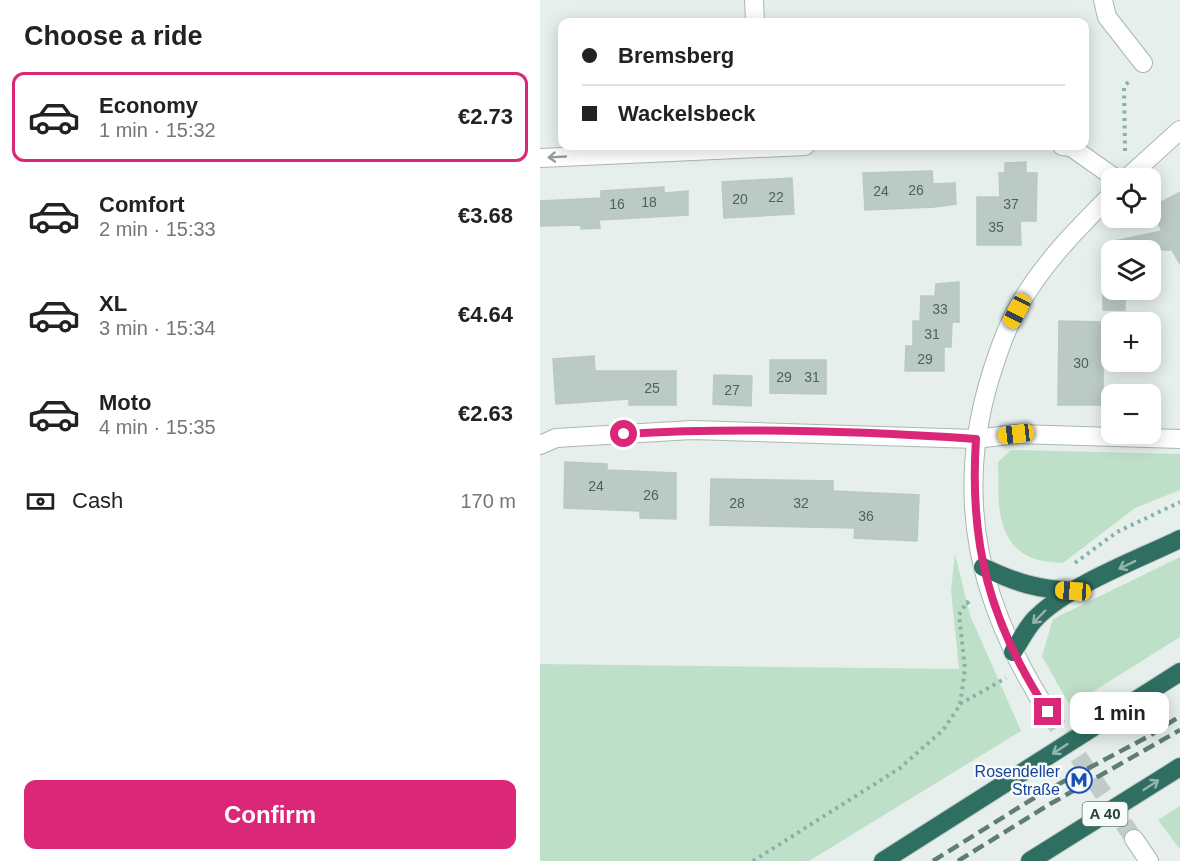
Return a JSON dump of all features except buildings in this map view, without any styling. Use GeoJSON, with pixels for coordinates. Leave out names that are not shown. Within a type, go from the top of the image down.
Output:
{"type":"FeatureCollection","features":[{"type":"Feature","properties":{"kind":"highway"},"geometry":{"type":"LineString","coordinates":[[1013,652],[1035,618],[1073,591],[1180,539]]}},
{"type":"Feature","properties":{"kind":"highway"},"geometry":{"type":"LineString","coordinates":[[983,567],[1019,584],[1040,589],[1073,591]]}},
{"type":"Feature","properties":{"kind":"highway"},"geometry":{"type":"LineString","coordinates":[[883,861],[1180,672]]}},
{"type":"Feature","properties":{"kind":"highway","name":"A 40"},"geometry":{"type":"LineString","coordinates":[[1030,861],[1180,766]]}},
{"type":"Feature","properties":{"kind":"street"},"geometry":{"type":"LineString","coordinates":[[754,0],[755,18]]}},
{"type":"Feature","properties":{"kind":"street"},"geometry":{"type":"LineString","coordinates":[[1103,0],[1107,17],[1143,63]]}},
{"type":"Feature","properties":{"kind":"street"},"geometry":{"type":"LineString","coordinates":[[1138,168],[1180,130]]}},
{"type":"Feature","properties":{"kind":"street"},"geometry":{"type":"LineString","coordinates":[[540,158],[698,150]]}},
{"type":"Feature","properties":{"kind":"street"},"geometry":{"type":"LineString","coordinates":[[1075,150],[1101,168]]}},
{"type":"Feature","properties":{"kind":"street"},"geometry":{"type":"LineString","coordinates":[[1048,712],[1020,669],[996,614],[983,567],[973,485],[976,439],[1001,342],[1024,296],[1060,246],[1101,205]]}},
{"type":"Feature","properties":{"kind":"street"},"geometry":{"type":"LineString","coordinates":[[540,444],[556,438],[692,430],[920,435],[976,439],[1016,434],[1180,439]]}},
{"type":"Feature","properties":{"kind":"street"},"geometry":{"type":"LineString","coordinates":[[1133,861],[1134,838],[1149,861]]}},
{"type":"Feature","properties":{"kind":"path"},"geometry":{"type":"LineString","coordinates":[[1124,158],[1124,87],[1143,63]]}},
{"type":"Feature","properties":{"kind":"path"},"geometry":{"type":"LineString","coordinates":[[1074,564],[1117,532],[1180,502]]}},
{"type":"Feature","properties":{"kind":"path"},"geometry":{"type":"LineString","coordinates":[[960,705],[964,669],[959,615],[967,602],[979,616],[996,614]]}},
{"type":"Feature","properties":{"kind":"path"},"geometry":{"type":"LineString","coordinates":[[753,861],[900,768],[943,730],[960,705],[1002,681]]}},
{"type":"Feature","properties":{"kind":"green space"},"geometry":{"type":"Polygon","coordinates":[[[1011,450],[1180,454],[1180,490],[1135,508],[1063,563],[1038,560],[1021,552],[1012,543],[1001,518],[998,462],[1011,450]]]}},
{"type":"Feature","properties":{"kind":"green space"},"geometry":{"type":"Polygon","coordinates":[[[955,554],[970,615],[1021,731],[809,861],[540,861],[540,664],[959,669],[951,590],[955,554]]]}},
{"type":"Feature","properties":{"kind":"green space"},"geometry":{"type":"Polygon","coordinates":[[[1180,557],[1180,637],[1070,706],[1042,656],[1053,619],[1180,557]]]}},
{"type":"Feature","properties":{"kind":"green space"},"geometry":{"type":"Polygon","coordinates":[[[1180,806],[1180,849],[1158,820],[1180,806]]]}},
{"type":"Feature","properties":{"kind":"tunnel"},"geometry":{"type":"LineString","coordinates":[[1048,712],[1134,839]]}},
{"type":"Feature","properties":{"kind":"railway"},"geometry":{"type":"LineString","coordinates":[[933,861],[1042,793],[1151,735],[1180,716]]}},
{"type":"Feature","properties":{"kind":"railway"},"geometry":{"type":"LineString","coordinates":[[958,861],[1050,804],[1180,730]]}},
{"type":"Feature","properties":{"kind":"place","name":"Rosendeller Straße"},"geometry":{"type":"Point","coordinates":[1079,780]}},
{"type":"Feature","properties":{"kind":"route"},"geometry":{"type":"LineString","coordinates":[[624,434],[692,430],[920,435],[976,439],[973,485],[975,525],[983,567],[996,614],[1020,669],[1048,712]]}}]}
